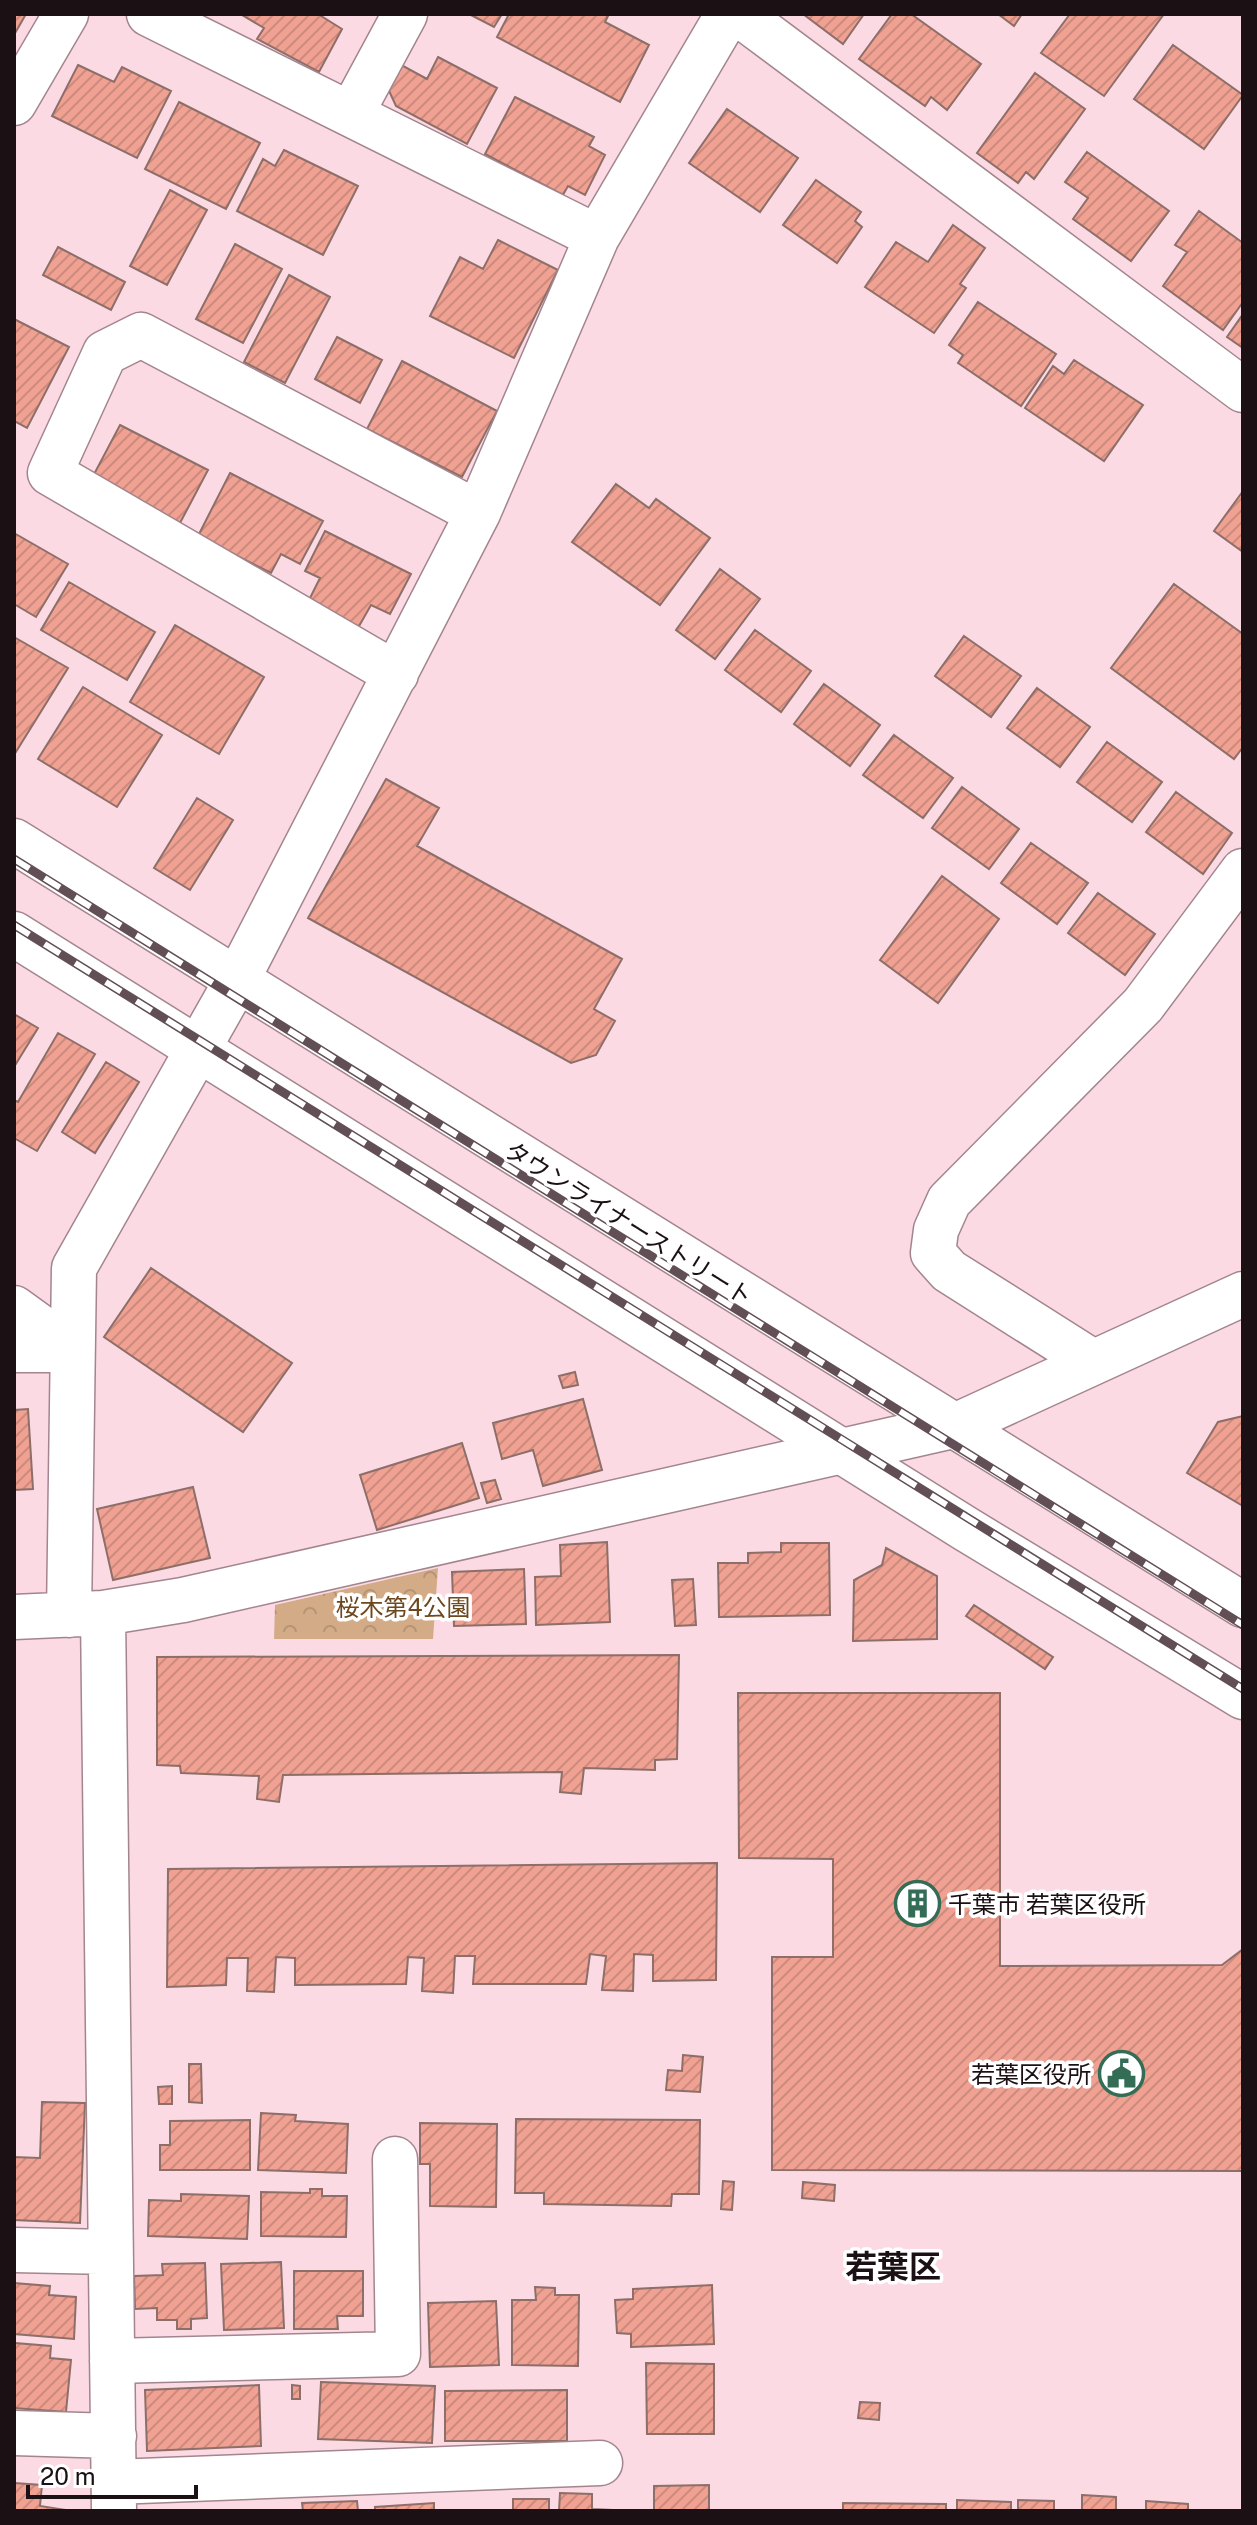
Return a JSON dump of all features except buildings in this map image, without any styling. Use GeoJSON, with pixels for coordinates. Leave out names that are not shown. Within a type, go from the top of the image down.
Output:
{"type":"FeatureCollection","features":[{"type":"Feature","properties":{"kind":"street"},"geometry":{"type":"LineString","coordinates":[[14,103],[66,14]]}},
{"type":"Feature","properties":{"kind":"street"},"geometry":{"type":"LineString","coordinates":[[149,14],[597,237]]}},
{"type":"Feature","properties":{"kind":"street"},"geometry":{"type":"LineString","coordinates":[[351,114],[405,14]]}},
{"type":"Feature","properties":{"kind":"street"},"geometry":{"type":"LineString","coordinates":[[600,2463],[114,2496],[110,2252],[86,1614],[72,1350],[74,1268],[237,980],[478,513],[597,237],[728,14]]}},
{"type":"Feature","properties":{"kind":"street"},"geometry":{"type":"LineString","coordinates":[[739,14],[1243,390]]}},
{"type":"Feature","properties":{"kind":"street"},"geometry":{"type":"LineString","coordinates":[[396,674],[50,473],[105,353],[141,335],[478,513]]}},
{"type":"Feature","properties":{"kind":"street","name":"タウンライナーストリート"},"geometry":{"type":"LineString","coordinates":[[14,841],[1243,1605]]}},
{"type":"Feature","properties":{"kind":"street"},"geometry":{"type":"LineString","coordinates":[[1093,1362],[949,1271],[933,1253],[936,1230],[949,1201],[1143,1005],[1243,871]]}},
{"type":"Feature","properties":{"kind":"street"},"geometry":{"type":"LineString","coordinates":[[14,934],[1243,1697]]}},
{"type":"Feature","properties":{"kind":"street"},"geometry":{"type":"LineString","coordinates":[[14,1617],[86,1614],[183,1600],[957,1425],[1243,1294]]}},
{"type":"Feature","properties":{"kind":"street"},"geometry":{"type":"LineString","coordinates":[[14,1308],[72,1350]]}},
{"type":"Feature","properties":{"kind":"street"},"geometry":{"type":"LineString","coordinates":[[14,1350],[72,1350]]}},
{"type":"Feature","properties":{"kind":"street"},"geometry":{"type":"LineString","coordinates":[[112,2361],[398,2354],[395,2159]]}},
{"type":"Feature","properties":{"kind":"street"},"geometry":{"type":"LineString","coordinates":[[14,2250],[110,2252]]}},
{"type":"Feature","properties":{"kind":"street"},"geometry":{"type":"LineString","coordinates":[[14,2433],[114,2436]]}},
{"type":"Feature","properties":{"kind":"green space","name":"桜木第4公園"},"geometry":{"type":"Polygon","coordinates":[[[438,1568],[433,1639],[274,1639],[275,1605],[438,1568]]]}},
{"type":"Feature","properties":{"kind":"railway"},"geometry":{"type":"LineString","coordinates":[[14,859],[1243,1625]]}},
{"type":"Feature","properties":{"kind":"railway"},"geometry":{"type":"LineString","coordinates":[[14,925],[1243,1689]]}},
{"type":"Feature","properties":{"kind":"place","name":"千葉市 若葉区役所"},"geometry":{"type":"Point","coordinates":[917,1904]}},
{"type":"Feature","properties":{"kind":"place","name":"若葉区役所"},"geometry":{"type":"Point","coordinates":[1122,2074]}},
{"type":"Feature","properties":{"kind":"district","name":"若葉区"},"geometry":{"type":"Point","coordinates":[893,2266]}}]}
